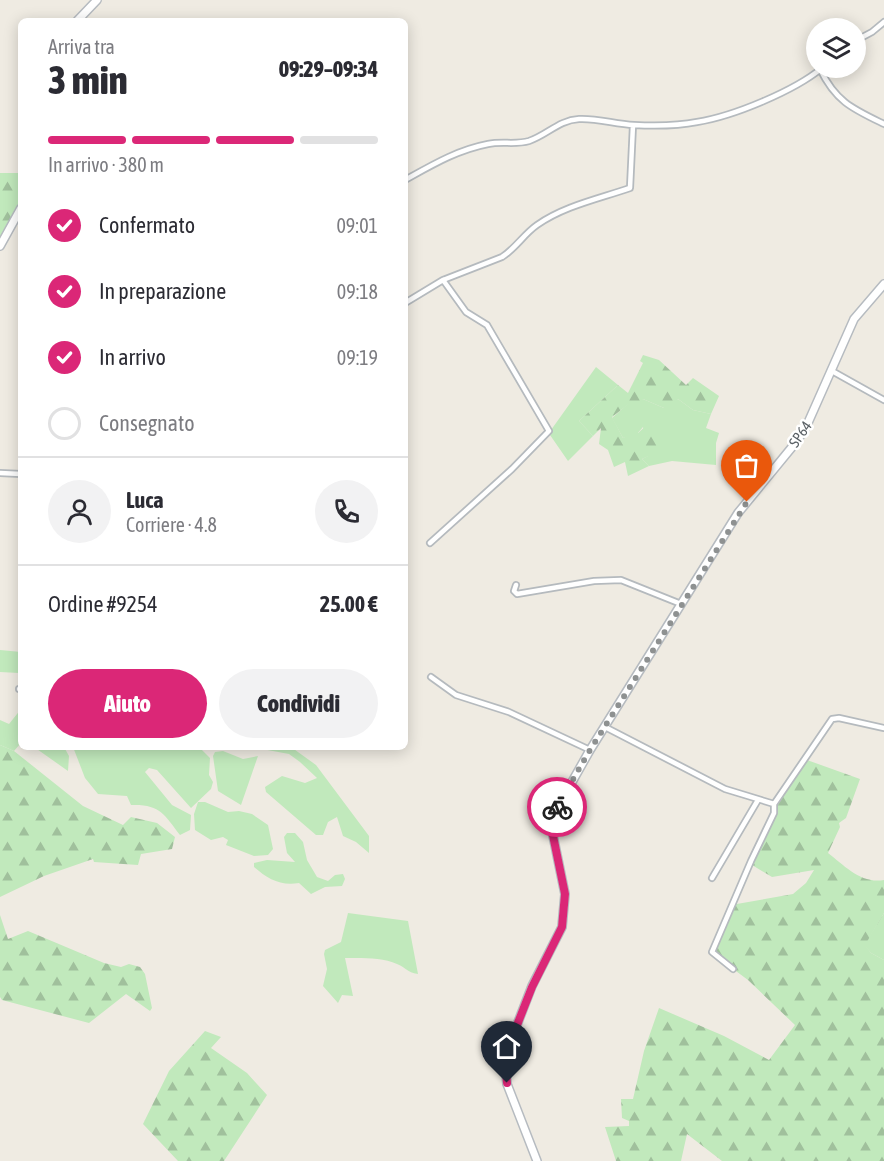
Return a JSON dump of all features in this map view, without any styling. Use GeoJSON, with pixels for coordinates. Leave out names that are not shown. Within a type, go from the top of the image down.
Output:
{"type":"FeatureCollection","features":[{"type":"Feature","properties":{"kind":"street"},"geometry":{"type":"LineString","coordinates":[[81,18],[97,0]]}},
{"type":"Feature","properties":{"kind":"street"},"geometry":{"type":"LineString","coordinates":[[866,35],[884,22]]}},
{"type":"Feature","properties":{"kind":"street"},"geometry":{"type":"LineString","coordinates":[[408,178],[457,152],[494,143],[526,142],[555,126],[576,119],[633,125],[685,124],[722,116],[787,90],[806,78]]}},
{"type":"Feature","properties":{"kind":"street"},"geometry":{"type":"LineString","coordinates":[[826,78],[831,90],[843,103],[884,123]]}},
{"type":"Feature","properties":{"kind":"street"},"geometry":{"type":"LineString","coordinates":[[408,301],[443,280],[509,253],[531,230],[562,211],[630,188],[633,125]]}},
{"type":"Feature","properties":{"kind":"street"},"geometry":{"type":"LineString","coordinates":[[0,246],[18,213]]}},
{"type":"Feature","properties":{"kind":"street"},"geometry":{"type":"LineString","coordinates":[[430,543],[512,469],[549,431],[487,326],[466,312],[443,280]]}},
{"type":"Feature","properties":{"kind":"street","name":"SP64"},"geometry":{"type":"LineString","coordinates":[[537,1161],[512,1100],[507,1083],[505,1061],[532,987],[562,927],[565,894],[550,821],[590,750],[738,513],[807,425],[854,319],[884,284]]}},
{"type":"Feature","properties":{"kind":"street"},"geometry":{"type":"LineString","coordinates":[[832,371],[884,400]]}},
{"type":"Feature","properties":{"kind":"street"},"geometry":{"type":"LineString","coordinates":[[0,473],[18,474]]}},
{"type":"Feature","properties":{"kind":"street"},"geometry":{"type":"LineString","coordinates":[[516,585],[514,591],[517,594],[594,580],[621,580],[681,604]]}},
{"type":"Feature","properties":{"kind":"street"},"geometry":{"type":"LineString","coordinates":[[431,677],[456,695],[509,712],[590,750]]}},
{"type":"Feature","properties":{"kind":"street"},"geometry":{"type":"LineString","coordinates":[[732,969],[712,952],[774,813],[774,804],[832,719],[839,718],[884,728]]}},
{"type":"Feature","properties":{"kind":"street"},"geometry":{"type":"LineString","coordinates":[[605,728],[725,789],[774,804]]}},
{"type":"Feature","properties":{"kind":"street"},"geometry":{"type":"LineString","coordinates":[[712,878],[758,800]]}},
{"type":"Feature","properties":{"kind":"green space"},"geometry":{"type":"Polygon","coordinates":[[[0,173],[18,173],[18,207],[0,241],[0,173]]]}},
{"type":"Feature","properties":{"kind":"green space"},"geometry":{"type":"Polygon","coordinates":[[[643,355],[659,360],[686,385],[693,378],[719,396],[711,414],[693,410],[678,399],[667,413],[664,408],[643,399],[634,407],[630,403],[612,417],[623,438],[637,431],[638,433],[648,424],[660,446],[658,447],[660,451],[642,459],[649,466],[628,476],[625,462],[614,467],[608,450],[599,444],[601,428],[593,436],[579,421],[618,385],[628,393],[643,363],[640,361],[643,355]]]}},
{"type":"Feature","properties":{"kind":"green space"},"geometry":{"type":"Polygon","coordinates":[[[596,367],[618,385],[579,421],[593,436],[568,461],[550,435],[551,430],[596,367]]]}},
{"type":"Feature","properties":{"kind":"green space"},"geometry":{"type":"Polygon","coordinates":[[[643,399],[664,408],[678,399],[693,410],[711,414],[706,428],[719,433],[716,443],[716,465],[672,461],[649,466],[642,459],[648,456],[643,427],[637,434],[623,438],[612,418],[630,402],[643,399]]]}},
{"type":"Feature","properties":{"kind":"green space"},"geometry":{"type":"Polygon","coordinates":[[[0,650],[18,652],[18,673],[0,672],[0,650]]]}},
{"type":"Feature","properties":{"kind":"green space"},"geometry":{"type":"Polygon","coordinates":[[[18,713],[18,746],[14,751],[0,745],[0,720],[9,724],[18,713]]]}},
{"type":"Feature","properties":{"kind":"green space"},"geometry":{"type":"Polygon","coordinates":[[[0,745],[14,751],[83,806],[123,825],[131,817],[157,823],[175,837],[172,849],[141,854],[138,865],[94,862],[93,859],[44,876],[0,897],[0,745]]]}},
{"type":"Feature","properties":{"kind":"green space"},"geometry":{"type":"Polygon","coordinates":[[[38,750],[66,750],[69,756],[68,771],[38,750]]]}},
{"type":"Feature","properties":{"kind":"green space"},"geometry":{"type":"Polygon","coordinates":[[[74,750],[202,750],[210,758],[209,775],[213,782],[211,789],[191,808],[157,770],[149,768],[145,772],[172,805],[191,815],[190,830],[180,835],[165,816],[155,809],[149,806],[131,805],[127,796],[98,794],[85,778],[74,750]]]}},
{"type":"Feature","properties":{"kind":"green space"},"geometry":{"type":"Polygon","coordinates":[[[267,750],[295,750],[316,765],[369,836],[369,853],[356,842],[343,836],[337,817],[328,822],[323,835],[316,835],[266,792],[265,787],[282,776],[305,783],[317,778],[289,754],[267,750]]]}},
{"type":"Feature","properties":{"kind":"green space"},"geometry":{"type":"Polygon","coordinates":[[[223,751],[243,759],[258,756],[241,805],[218,791],[213,756],[215,752],[223,751]]]}},
{"type":"Feature","properties":{"kind":"green space"},"geometry":{"type":"Polygon","coordinates":[[[807,760],[860,779],[846,818],[839,823],[840,827],[828,853],[861,877],[876,881],[884,880],[884,913],[865,945],[871,953],[884,960],[884,1161],[722,1161],[687,1134],[681,1161],[616,1161],[605,1127],[629,1126],[629,1121],[622,1118],[621,1099],[633,1099],[644,1051],[659,1008],[724,1036],[769,1060],[795,1025],[748,980],[717,957],[713,949],[731,905],[793,894],[806,883],[814,870],[772,877],[752,865],[773,819],[776,804],[807,760]]]}},
{"type":"Feature","properties":{"kind":"green space"},"geometry":{"type":"Polygon","coordinates":[[[198,802],[205,802],[228,812],[239,811],[252,814],[268,825],[273,849],[268,855],[254,856],[226,845],[228,840],[223,837],[211,840],[195,830],[194,814],[198,802]]]}},
{"type":"Feature","properties":{"kind":"green space"},"geometry":{"type":"Polygon","coordinates":[[[287,833],[295,833],[303,842],[307,860],[317,877],[328,881],[335,875],[343,874],[345,879],[342,886],[325,887],[311,894],[299,883],[275,881],[254,867],[254,863],[267,860],[295,862],[287,853],[284,837],[287,833]]]}},
{"type":"Feature","properties":{"kind":"green space"},"geometry":{"type":"Polygon","coordinates":[[[348,913],[408,921],[418,974],[385,960],[345,958],[353,996],[342,995],[338,1003],[323,986],[327,969],[324,954],[325,950],[341,942],[348,913]]]}},
{"type":"Feature","properties":{"kind":"green space"},"geometry":{"type":"Polygon","coordinates":[[[884,913],[884,960],[871,953],[864,945],[884,913]]]}},
{"type":"Feature","properties":{"kind":"green space"},"geometry":{"type":"Polygon","coordinates":[[[0,915],[8,939],[28,931],[104,963],[121,967],[129,964],[140,967],[145,974],[152,1008],[150,1011],[126,994],[89,1023],[2,1000],[0,997],[0,915]]]}},
{"type":"Feature","properties":{"kind":"green space"},"geometry":{"type":"Polygon","coordinates":[[[205,1031],[221,1037],[211,1048],[247,1073],[267,1095],[224,1161],[178,1161],[143,1124],[169,1071],[205,1031]]]}},
{"type":"Feature","properties":{"kind":"way so far"},"geometry":{"type":"LineString","coordinates":[[557,807],[590,750],[747,502]]}},
{"type":"Feature","properties":{"kind":"route"},"geometry":{"type":"LineString","coordinates":[[507,1083],[505,1061],[508,1048],[532,987],[562,927],[565,894],[550,821],[557,807]]}}]}
